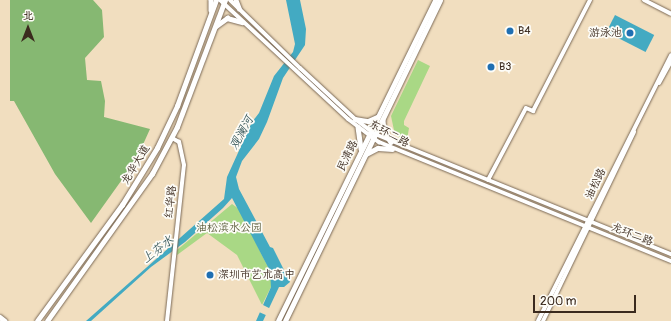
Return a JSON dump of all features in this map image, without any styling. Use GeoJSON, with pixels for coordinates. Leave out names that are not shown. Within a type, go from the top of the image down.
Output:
{"type":"FeatureCollection","features":[{"type":"Feature","properties":{"kind":"main road"},"geometry":{"type":"LineString","coordinates":[[211,0],[211,14]]}},
{"type":"Feature","properties":{"kind":"main road","name":"龙华大道"},"geometry":{"type":"LineString","coordinates":[[37,321],[122,205],[154,153],[175,111],[216,0]]}},
{"type":"Feature","properties":{"kind":"main road"},"geometry":{"type":"LineString","coordinates":[[236,0],[239,8]]}},
{"type":"Feature","properties":{"kind":"main road","name":"民清路"},"geometry":{"type":"LineString","coordinates":[[278,321],[435,0]]}},
{"type":"Feature","properties":{"kind":"main road","name":"民清路"},"geometry":{"type":"LineString","coordinates":[[285,321],[440,0]]}},
{"type":"Feature","properties":{"kind":"main road","name":"龙华大道"},"geometry":{"type":"LineString","coordinates":[[47,321],[140,193],[172,138],[214,29],[223,1]]}},
{"type":"Feature","properties":{"kind":"main road"},"geometry":{"type":"LineString","coordinates":[[214,29],[227,18],[242,22]]}},
{"type":"Feature","properties":{"kind":"main road"},"geometry":{"type":"LineString","coordinates":[[355,119],[368,120],[377,117]]}},
{"type":"Feature","properties":{"kind":"main road"},"geometry":{"type":"LineString","coordinates":[[383,119],[384,131],[392,142]]}},
{"type":"Feature","properties":{"kind":"main road"},"geometry":{"type":"LineString","coordinates":[[358,127],[360,151]]}},
{"type":"Feature","properties":{"kind":"main road"},"geometry":{"type":"LineString","coordinates":[[365,155],[378,148],[392,149]]}},
{"type":"Feature","properties":{"kind":"main road"},"geometry":{"type":"LineString","coordinates":[[0,317],[5,321]]}},
{"type":"Feature","properties":{"kind":"street","name":"东环二路"},"geometry":{"type":"LineString","coordinates":[[230,0],[358,127],[370,132]]}},
{"type":"Feature","properties":{"kind":"street"},"geometry":{"type":"LineString","coordinates":[[488,180],[526,108],[533,111],[590,0]]}},
{"type":"Feature","properties":{"kind":"street"},"geometry":{"type":"LineString","coordinates":[[644,0],[671,13]]}},
{"type":"Feature","properties":{"kind":"street"},"geometry":{"type":"LineString","coordinates":[[650,0],[671,13]]}},
{"type":"Feature","properties":{"kind":"street","name":"东环二路"},"geometry":{"type":"LineString","coordinates":[[223,1],[242,22],[285,56]]}},
{"type":"Feature","properties":{"kind":"street","name":"油松路"},"geometry":{"type":"LineString","coordinates":[[543,321],[589,221],[671,55]]}},
{"type":"Feature","properties":{"kind":"street","name":"油松路"},"geometry":{"type":"LineString","coordinates":[[589,221],[671,61]]}},
{"type":"Feature","properties":{"kind":"street","name":"东环二路"},"geometry":{"type":"LineString","coordinates":[[299,70],[374,136],[392,149],[587,227]]}},
{"type":"Feature","properties":{"kind":"street","name":"东环二路"},"geometry":{"type":"LineString","coordinates":[[374,136],[589,221]]}},
{"type":"Feature","properties":{"kind":"street","name":"红华路"},"geometry":{"type":"LineString","coordinates":[[167,321],[184,165],[179,142],[172,138]]}},
{"type":"Feature","properties":{"kind":"street","name":"龙环二路"},"geometry":{"type":"LineString","coordinates":[[589,221],[671,254]]}},
{"type":"Feature","properties":{"kind":"street","name":"油松路"},"geometry":{"type":"LineString","coordinates":[[538,321],[587,227]]}},
{"type":"Feature","properties":{"kind":"street","name":"龙环二路"},"geometry":{"type":"LineString","coordinates":[[587,227],[671,261]]}},
{"type":"Feature","properties":{"kind":"green space"},"geometry":{"type":"Polygon","coordinates":[[[10,0],[93,0],[102,10],[104,37],[85,58],[87,80],[101,81],[105,101],[104,117],[150,129],[136,160],[91,223],[55,174],[14,101],[10,101],[10,0]]]}},
{"type":"Feature","properties":{"kind":"green space"},"geometry":{"type":"Polygon","coordinates":[[[418,60],[430,66],[404,121],[404,125],[409,128],[407,140],[395,135],[391,116],[418,60]]]}},
{"type":"Feature","properties":{"kind":"green space","name":"油松滨水公园"},"geometry":{"type":"Polygon","coordinates":[[[232,204],[239,209],[271,273],[271,287],[262,305],[237,255],[207,233],[177,255],[177,250],[232,204]]]}},
{"type":"Feature","properties":{"kind":"water"},"geometry":{"type":"Polygon","coordinates":[[[286,0],[300,0],[306,29],[305,45],[283,78],[267,122],[259,139],[242,161],[236,177],[239,189],[270,247],[273,248],[290,282],[284,287],[279,287],[263,321],[256,321],[271,287],[270,271],[232,198],[185,242],[151,267],[91,321],[86,321],[224,199],[227,177],[252,122],[259,113],[274,76],[293,52],[295,44],[286,0]]]}},
{"type":"Feature","properties":{"kind":"water","name":"游泳池"},"geometry":{"type":"Polygon","coordinates":[[[615,15],[654,35],[646,52],[606,32],[615,15]]]}},
{"type":"Feature","properties":{"kind":"pier"},"geometry":{"type":"Polygon","coordinates":[[[261,304],[271,309],[268,316],[259,312],[261,304]]]}},
{"type":"Feature","properties":{"kind":"place","name":"B4"},"geometry":{"type":"Point","coordinates":[510,31]}},
{"type":"Feature","properties":{"kind":"place","name":"游泳池"},"geometry":{"type":"Point","coordinates":[630,33]}},
{"type":"Feature","properties":{"kind":"place","name":"B3"},"geometry":{"type":"Point","coordinates":[491,67]}},
{"type":"Feature","properties":{"kind":"place","name":"深圳市艺术高中"},"geometry":{"type":"Point","coordinates":[210,275]}},
{"type":"Feature","properties":{"kind":"water label","name":"观澜河"},"geometry":{"type":"Point","coordinates":[242,133]}},
{"type":"Feature","properties":{"kind":"water label","name":"上芬水"},"geometry":{"type":"Point","coordinates":[158,250]}}]}
